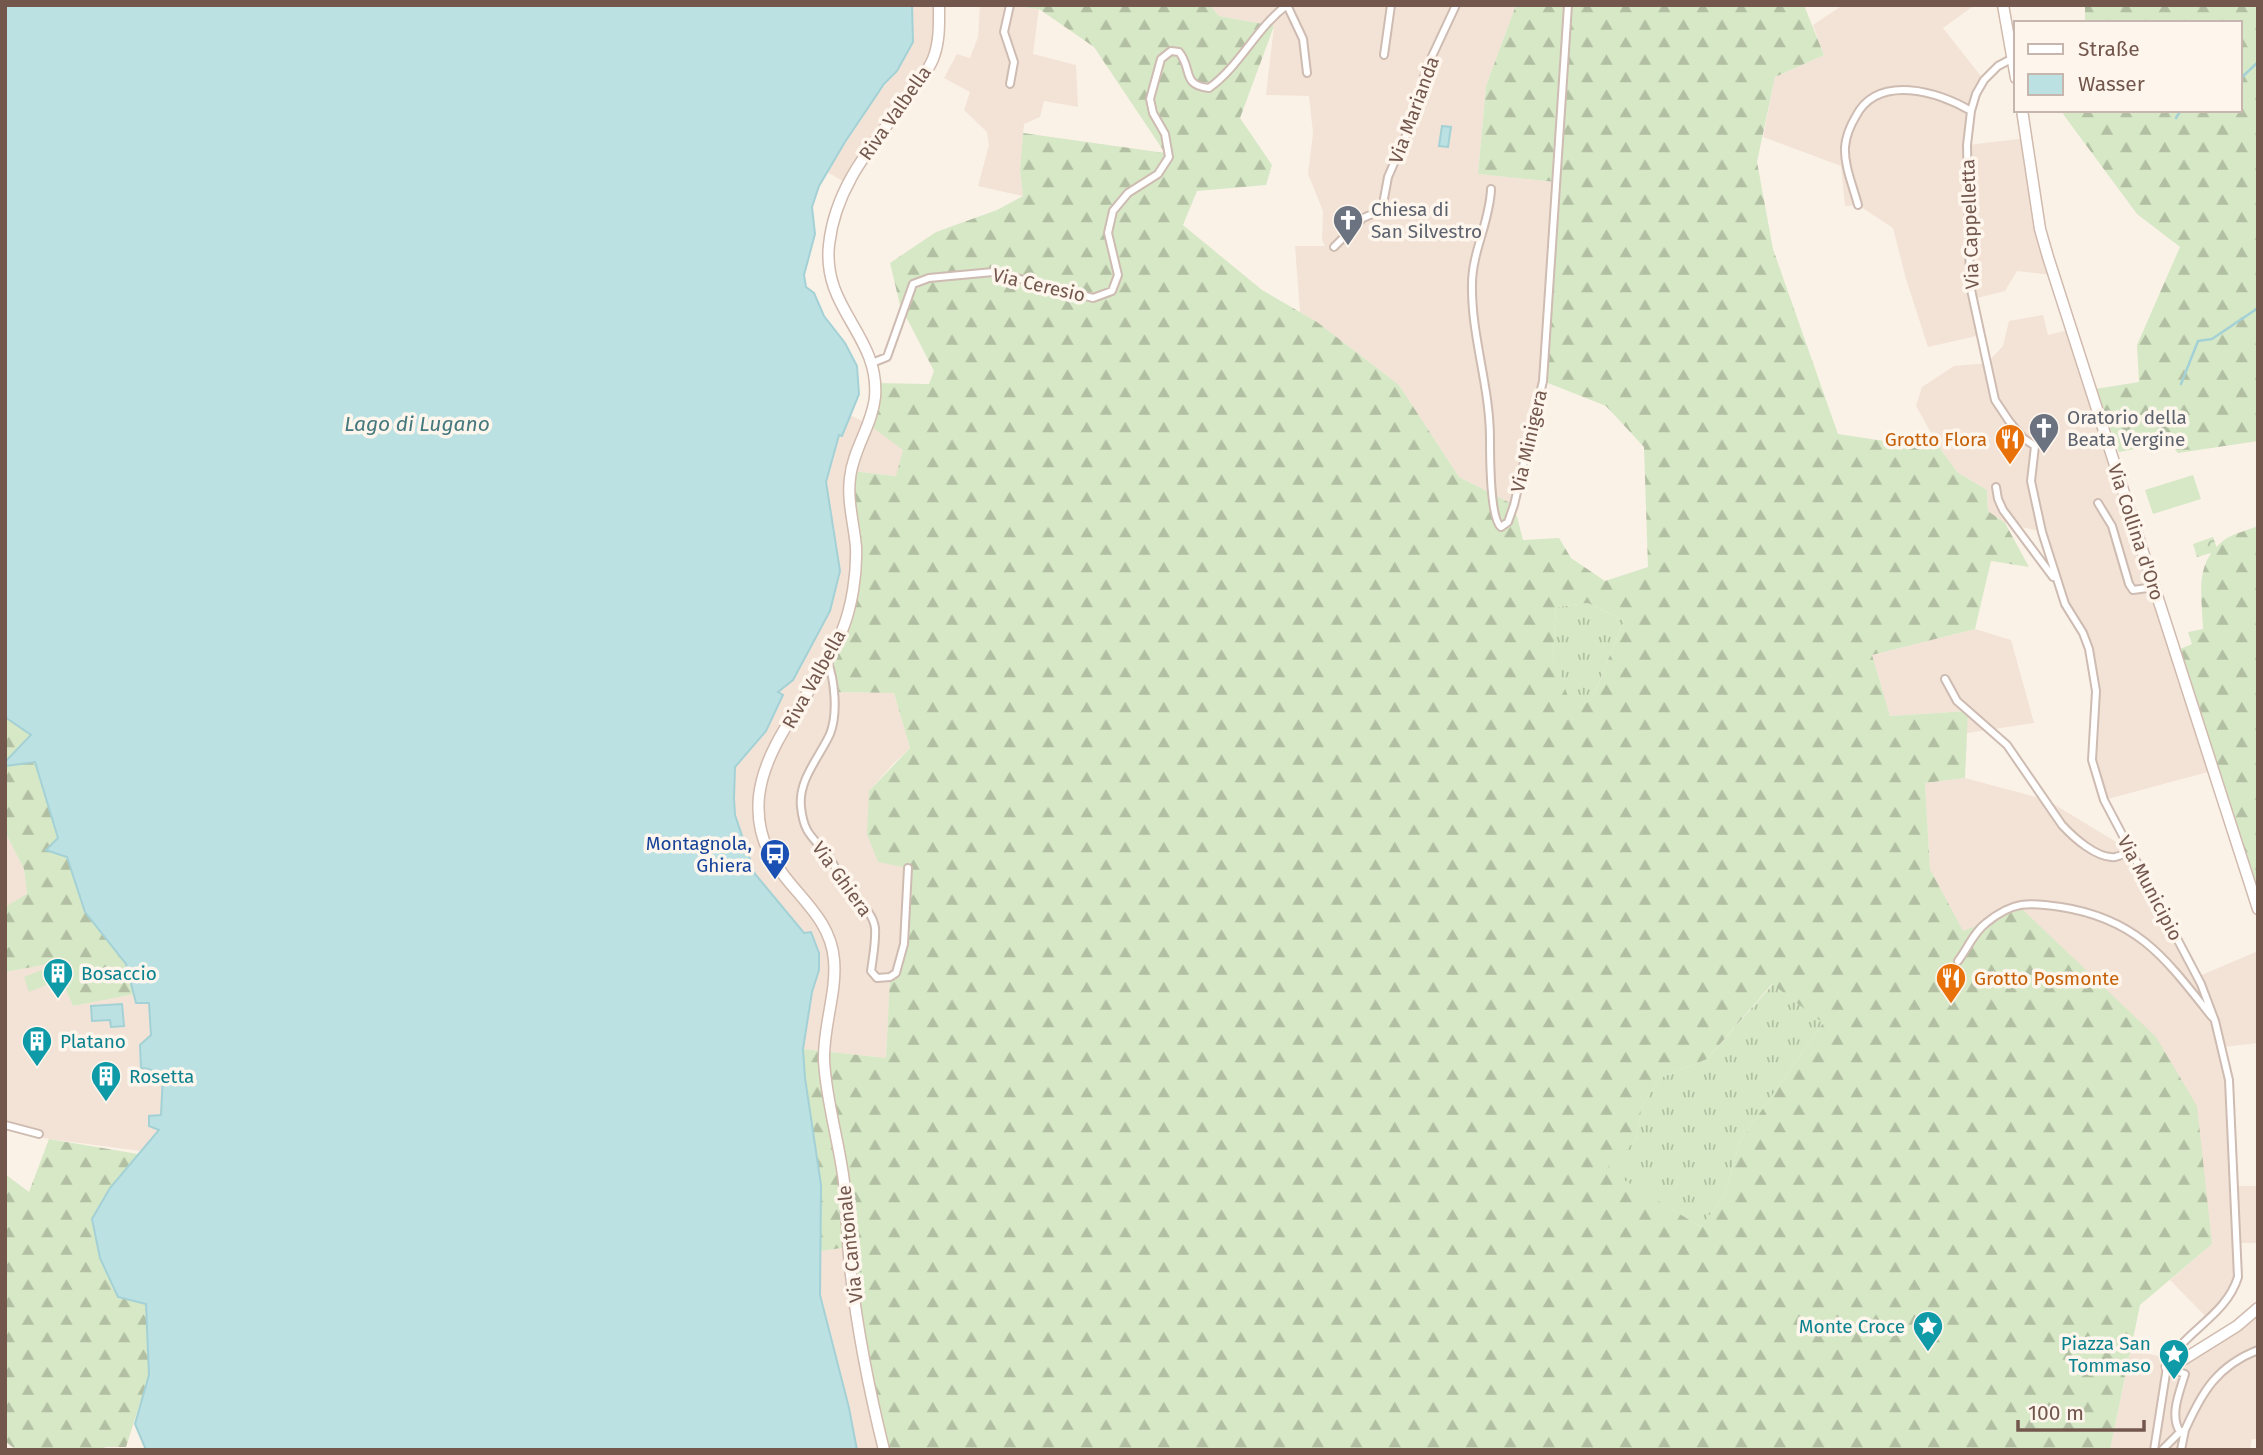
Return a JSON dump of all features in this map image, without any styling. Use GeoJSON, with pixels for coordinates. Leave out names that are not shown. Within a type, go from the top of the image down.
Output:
{"type":"FeatureCollection","features":[{"type":"Feature","properties":{"kind":"main road","name":"Riva Valbella"},"geometry":{"type":"LineString","coordinates":[[825,1037],[834,969],[831,946],[819,919],[771,859],[763,838],[759,806],[763,775],[772,754],[827,660],[845,622],[852,592],[856,553],[849,486],[854,456],[874,402],[875,383],[865,344],[832,286],[828,265],[830,235],[838,203],[851,175],[929,67],[939,36],[939,5]]}},
{"type":"Feature","properties":{"kind":"main road"},"geometry":{"type":"LineString","coordinates":[[2003,5],[2014,68]]}},
{"type":"Feature","properties":{"kind":"main road","name":"Via Collina d'Oro"},"geometry":{"type":"LineString","coordinates":[[2022,112],[2040,229],[2258,909]]}},
{"type":"Feature","properties":{"kind":"main road","name":"Via Cantonale"},"geometry":{"type":"LineString","coordinates":[[825,1037],[825,1074],[844,1184],[854,1301],[884,1450]]}},
{"type":"Feature","properties":{"kind":"main road"},"geometry":{"type":"LineString","coordinates":[[2166,1367],[2181,1361],[2237,1326],[2258,1308]]}},
{"type":"Feature","properties":{"kind":"street"},"geometry":{"type":"LineString","coordinates":[[1010,5],[1004,32],[1014,62],[1010,83]]}},
{"type":"Feature","properties":{"kind":"street","name":"Via Ceresio"},"geometry":{"type":"LineString","coordinates":[[872,363],[887,357],[913,285],[929,278],[993,272],[1093,298],[1112,291],[1118,275],[1108,233],[1113,211],[1128,193],[1158,174],[1170,157],[1165,134],[1153,113],[1150,99],[1161,59],[1171,51],[1179,52],[1185,59],[1190,81],[1198,87],[1209,88],[1220,80],[1271,17],[1287,5],[1303,39],[1307,73]]}},
{"type":"Feature","properties":{"kind":"street"},"geometry":{"type":"LineString","coordinates":[[1384,55],[1391,5]]}},
{"type":"Feature","properties":{"kind":"street","name":"Via Marianda"},"geometry":{"type":"LineString","coordinates":[[1334,247],[1363,218],[1375,214],[1383,204],[1388,177],[1407,133],[1427,67],[1456,5]]}},
{"type":"Feature","properties":{"kind":"street","name":"Via Minigera"},"geometry":{"type":"LineString","coordinates":[[1491,189],[1472,282],[1477,340],[1489,406],[1490,481],[1496,521],[1501,527],[1508,522],[1514,505],[1542,388],[1567,5]]}},
{"type":"Feature","properties":{"kind":"street","name":"Via Cappelletta"},"geometry":{"type":"LineString","coordinates":[[1997,405],[1970,285],[1967,145],[1976,94],[1997,66],[2012,58]]}},
{"type":"Feature","properties":{"kind":"street"},"geometry":{"type":"LineString","coordinates":[[1858,205],[1848,170],[1845,146],[1848,130],[1866,101],[1884,92],[1911,90],[1955,101],[1971,111]]}},
{"type":"Feature","properties":{"kind":"street","name":"Via Municipio"},"geometry":{"type":"LineString","coordinates":[[1997,405],[2023,438],[2035,446],[2032,488],[2054,578],[2064,604],[2083,633],[2096,691],[2092,760],[2094,772],[2105,800],[2201,984],[2215,1021],[2229,1080],[2238,1278],[2221,1307],[2174,1352],[2166,1367]]}},
{"type":"Feature","properties":{"kind":"street"},"geometry":{"type":"LineString","coordinates":[[1996,487],[2003,510],[2054,578]]}},
{"type":"Feature","properties":{"kind":"street"},"geometry":{"type":"LineString","coordinates":[[2098,503],[2112,526],[2133,590],[2155,587]]}},
{"type":"Feature","properties":{"kind":"street","name":"Via Ghiera"},"geometry":{"type":"LineString","coordinates":[[827,660],[831,671],[833,721],[831,732],[805,780],[801,793],[801,808],[812,840],[828,856],[846,887],[872,919],[875,928],[871,971],[877,978],[890,977],[896,973],[904,944],[908,868]]}},
{"type":"Feature","properties":{"kind":"street"},"geometry":{"type":"LineString","coordinates":[[1945,680],[1957,701],[2007,745],[2072,836],[2108,857],[2131,851]]}},
{"type":"Feature","properties":{"kind":"street"},"geometry":{"type":"LineString","coordinates":[[1958,961],[1974,934],[2009,907],[2030,903],[2083,911],[2127,929],[2161,954],[2215,1021]]}},
{"type":"Feature","properties":{"kind":"street"},"geometry":{"type":"LineString","coordinates":[[5,1125],[38,1134]]}},
{"type":"Feature","properties":{"kind":"street"},"geometry":{"type":"LineString","coordinates":[[2162,1450],[2182,1431],[2210,1382],[2231,1364],[2258,1350]]}},
{"type":"Feature","properties":{"kind":"street"},"geometry":{"type":"LineString","coordinates":[[2154,1450],[2166,1367],[2185,1374],[2175,1408],[2176,1424],[2182,1431],[2181,1450]]}},
{"type":"Feature","properties":{"kind":"shaded area"},"geometry":{"type":"Polygon","coordinates":[[[912,5],[939,5],[933,57],[846,183],[827,172],[877,95],[897,71],[913,42],[912,5]]]}},
{"type":"Feature","properties":{"kind":"shaded area"},"geometry":{"type":"Polygon","coordinates":[[[980,5],[1039,8],[1033,54],[1076,65],[1078,107],[1044,101],[1040,117],[1024,124],[1020,171],[1023,196],[978,186],[989,145],[987,132],[964,110],[970,92],[944,78],[957,54],[970,58],[978,37],[980,5]]]}},
{"type":"Feature","properties":{"kind":"shaded area"},"geometry":{"type":"Polygon","coordinates":[[[1210,5],[1516,5],[1486,86],[1478,174],[1556,182],[1542,388],[1514,505],[1459,477],[1399,385],[1300,312],[1295,246],[1325,246],[1322,240],[1323,211],[1308,174],[1313,133],[1309,96],[1266,95],[1274,26],[1219,16],[1210,5]]]}},
{"type":"Feature","properties":{"kind":"shaded area"},"geometry":{"type":"Polygon","coordinates":[[[1843,5],[1975,5],[1943,28],[1984,80],[1976,94],[1968,145],[2027,138],[2053,275],[2017,271],[2005,291],[1973,299],[1981,335],[1928,347],[1893,228],[1858,205],[1845,206],[1841,166],[1763,137],[1775,77],[1824,55],[1813,25],[1843,5]]]}},
{"type":"Feature","properties":{"kind":"shaded area"},"geometry":{"type":"Polygon","coordinates":[[[2043,315],[2048,335],[2072,329],[2159,601],[2208,772],[2104,800],[2094,772],[2096,691],[2089,649],[2065,604],[2042,532],[2005,523],[1988,511],[1987,490],[1957,472],[1916,406],[1922,387],[1954,366],[1987,363],[2003,346],[2009,321],[2043,315]]]}},
{"type":"Feature","properties":{"kind":"shaded area"},"geometry":{"type":"Polygon","coordinates":[[[850,415],[868,424],[903,449],[897,476],[851,471],[855,543],[833,692],[894,693],[910,748],[869,791],[908,868],[904,944],[896,973],[890,978],[886,1058],[803,1049],[812,992],[819,970],[804,933],[755,874],[735,815],[734,798],[735,767],[766,731],[783,694],[777,692],[793,680],[830,611],[840,571],[826,482],[839,434],[843,436],[850,415]]]}},
{"type":"Feature","properties":{"kind":"shaded area"},"geometry":{"type":"Polygon","coordinates":[[[1975,629],[2011,640],[2034,723],[1967,733],[1967,711],[1890,716],[1872,655],[1975,629]]]}},
{"type":"Feature","properties":{"kind":"shaded area"},"geometry":{"type":"Polygon","coordinates":[[[1965,778],[2047,800],[2131,851],[2197,977],[2258,951],[2258,1043],[2223,1047],[2229,1080],[2233,1186],[2258,1186],[2258,1243],[2236,1243],[2235,1287],[2208,1319],[2170,1280],[2212,1244],[1963,932],[1930,869],[1925,783],[1965,778]]]}},
{"type":"Feature","properties":{"kind":"shaded area"},"geometry":{"type":"Polygon","coordinates":[[[5,832],[24,869],[27,895],[5,907],[5,832]]]}},
{"type":"Feature","properties":{"kind":"shaded area"},"geometry":{"type":"Polygon","coordinates":[[[54,963],[73,1006],[135,994],[136,1003],[149,1002],[151,1035],[142,1068],[163,1074],[163,1091],[161,1115],[149,1117],[160,1130],[141,1151],[49,1139],[5,1129],[5,972],[54,963]]]}},
{"type":"Feature","properties":{"kind":"shaded area"},"geometry":{"type":"Polygon","coordinates":[[[848,1247],[884,1450],[857,1450],[820,1295],[821,1251],[848,1247]]]}},
{"type":"Feature","properties":{"kind":"shaded area"},"geometry":{"type":"Polygon","coordinates":[[[2258,1308],[2258,1439],[2252,1439],[2250,1450],[2110,1450],[2131,1350],[2181,1361],[2258,1308]]]}},
{"type":"Feature","properties":{"kind":"green space"},"geometry":{"type":"Polygon","coordinates":[[[1005,5],[1210,5],[1219,16],[1274,26],[1240,118],[1272,165],[1266,185],[1197,191],[1183,225],[1262,290],[1317,322],[1399,385],[1459,477],[1514,505],[1523,540],[1559,538],[1571,558],[1605,581],[1648,567],[1644,447],[1606,406],[1543,381],[1556,182],[1478,174],[1486,86],[1516,5],[1804,5],[1824,55],[1775,77],[1757,162],[1773,249],[1838,434],[1939,447],[1957,472],[1987,490],[1988,511],[2005,523],[2029,567],[1991,561],[1975,629],[1872,655],[1890,716],[1968,711],[1965,778],[1925,783],[1930,869],[1963,931],[2022,909],[2156,1037],[2197,1106],[2212,1244],[2140,1305],[2110,1450],[884,1450],[848,1247],[821,1251],[821,1185],[803,1049],[886,1058],[890,977],[901,958],[904,943],[908,868],[878,862],[867,834],[869,791],[910,748],[894,693],[833,692],[827,660],[838,641],[853,581],[851,471],[896,476],[903,450],[868,424],[875,383],[929,384],[934,371],[900,305],[890,263],[936,232],[997,210],[1023,196],[1020,171],[1023,133],[1165,153],[1094,47],[1039,9],[1005,5]],[[1588,603],[1556,607],[1553,656],[1573,710],[1592,699],[1624,621],[1588,603]],[[1772,984],[1707,1059],[1660,1078],[1642,1106],[1636,1140],[1606,1169],[1701,1227],[1725,1194],[1740,1141],[1823,1023],[1772,984]]]}},
{"type":"Feature","properties":{"kind":"green space"},"geometry":{"type":"Polygon","coordinates":[[[2085,5],[2258,5],[2258,441],[2178,453],[2169,443],[2119,452],[2095,389],[2139,382],[2137,345],[2180,247],[2137,214],[2063,114],[2242,112],[2242,21],[2085,21],[2085,5]]]}},
{"type":"Feature","properties":{"kind":"green space"},"geometry":{"type":"Polygon","coordinates":[[[2193,475],[2201,499],[2153,514],[2145,490],[2193,475]]]}},
{"type":"Feature","properties":{"kind":"green space"},"geometry":{"type":"Polygon","coordinates":[[[2258,526],[2258,908],[2180,649],[2192,644],[2188,632],[2203,629],[2202,579],[2209,557],[2227,538],[2258,526]]]}},
{"type":"Feature","properties":{"kind":"green space"},"geometry":{"type":"Polygon","coordinates":[[[2213,537],[2218,551],[2197,557],[2193,544],[2213,537]]]}},
{"type":"Feature","properties":{"kind":"green space"},"geometry":{"type":"Polygon","coordinates":[[[1588,603],[1624,621],[1592,699],[1572,711],[1553,656],[1556,607],[1588,603]]]}},
{"type":"Feature","properties":{"kind":"green space"},"geometry":{"type":"Polygon","coordinates":[[[5,717],[31,735],[5,762],[5,717]]]}},
{"type":"Feature","properties":{"kind":"green space"},"geometry":{"type":"Polygon","coordinates":[[[35,761],[58,838],[85,912],[126,964],[135,994],[73,1006],[54,963],[5,972],[5,907],[27,894],[24,869],[5,832],[5,766],[35,761]]]}},
{"type":"Feature","properties":{"kind":"green space"},"geometry":{"type":"Polygon","coordinates":[[[50,967],[55,981],[29,992],[24,977],[50,967]]]}},
{"type":"Feature","properties":{"kind":"green space"},"geometry":{"type":"Polygon","coordinates":[[[1773,984],[1823,1023],[1740,1141],[1725,1194],[1701,1227],[1605,1169],[1636,1140],[1642,1106],[1660,1078],[1707,1059],[1773,984]]]}},
{"type":"Feature","properties":{"kind":"green space"},"geometry":{"type":"Polygon","coordinates":[[[49,1139],[138,1154],[110,1188],[146,1303],[149,1375],[126,1447],[105,1447],[103,1450],[16,1450],[5,1441],[5,1174],[29,1192],[49,1139]]]}},
{"type":"Feature","properties":{"kind":"water","name":"Lago di Lugano"},"geometry":{"type":"Polygon","coordinates":[[[5,5],[912,5],[913,42],[897,71],[884,84],[845,142],[819,186],[812,207],[815,234],[804,275],[806,287],[814,293],[824,316],[845,343],[857,366],[859,394],[842,436],[839,435],[826,482],[840,571],[830,611],[793,680],[778,692],[783,695],[766,731],[735,767],[735,815],[755,874],[804,933],[811,932],[819,953],[819,970],[812,992],[803,1049],[821,1185],[820,1295],[857,1450],[146,1450],[135,1424],[149,1375],[146,1304],[118,1297],[100,1258],[92,1219],[110,1188],[159,1130],[149,1126],[149,1116],[161,1115],[163,1074],[141,1068],[140,1045],[151,1035],[149,1003],[136,1003],[126,964],[85,912],[67,857],[46,850],[58,838],[35,762],[5,766],[5,762],[31,735],[5,717],[5,5]]]}},
{"type":"Feature","properties":{"kind":"water"},"geometry":{"type":"Polygon","coordinates":[[[1442,126],[1451,127],[1448,147],[1439,146],[1442,126]]]}},
{"type":"Feature","properties":{"kind":"water"},"geometry":{"type":"Polygon","coordinates":[[[122,1004],[124,1026],[111,1027],[110,1020],[92,1021],[91,1006],[122,1004]]]}},
{"type":"Feature","properties":{"kind":"waterway"},"geometry":{"type":"LineString","coordinates":[[2242,77],[2258,62]]}},
{"type":"Feature","properties":{"kind":"waterway"},"geometry":{"type":"LineString","coordinates":[[2176,118],[2180,112]]}},
{"type":"Feature","properties":{"kind":"waterway"},"geometry":{"type":"LineString","coordinates":[[2181,384],[2198,341],[2212,339],[2258,308]]}},
{"type":"Feature","properties":{"kind":"place","name":"Chiesa di San Silvestro"},"geometry":{"type":"Point","coordinates":[1348,247]}},
{"type":"Feature","properties":{"kind":"place","name":"Oratorio della Beata Vergine"},"geometry":{"type":"Point","coordinates":[2044,455]}},
{"type":"Feature","properties":{"kind":"place","name":"Grotto Flora"},"geometry":{"type":"Point","coordinates":[2010,466]}},
{"type":"Feature","properties":{"kind":"place","name":"Montagnola, Ghiera"},"geometry":{"type":"Point","coordinates":[775,881]}},
{"type":"Feature","properties":{"kind":"place","name":"Bosaccio"},"geometry":{"type":"Point","coordinates":[58,1000]}},
{"type":"Feature","properties":{"kind":"place","name":"Grotto Posmonte"},"geometry":{"type":"Point","coordinates":[1951,1005]}},
{"type":"Feature","properties":{"kind":"place","name":"Platano"},"geometry":{"type":"Point","coordinates":[37,1068]}},
{"type":"Feature","properties":{"kind":"place","name":"Rosetta"},"geometry":{"type":"Point","coordinates":[106,1103]}},
{"type":"Feature","properties":{"kind":"place","name":"Monte Croce"},"geometry":{"type":"Point","coordinates":[1928,1353]}},
{"type":"Feature","properties":{"kind":"place","name":"Piazza San Tommaso"},"geometry":{"type":"Point","coordinates":[2174,1381]}}]}
